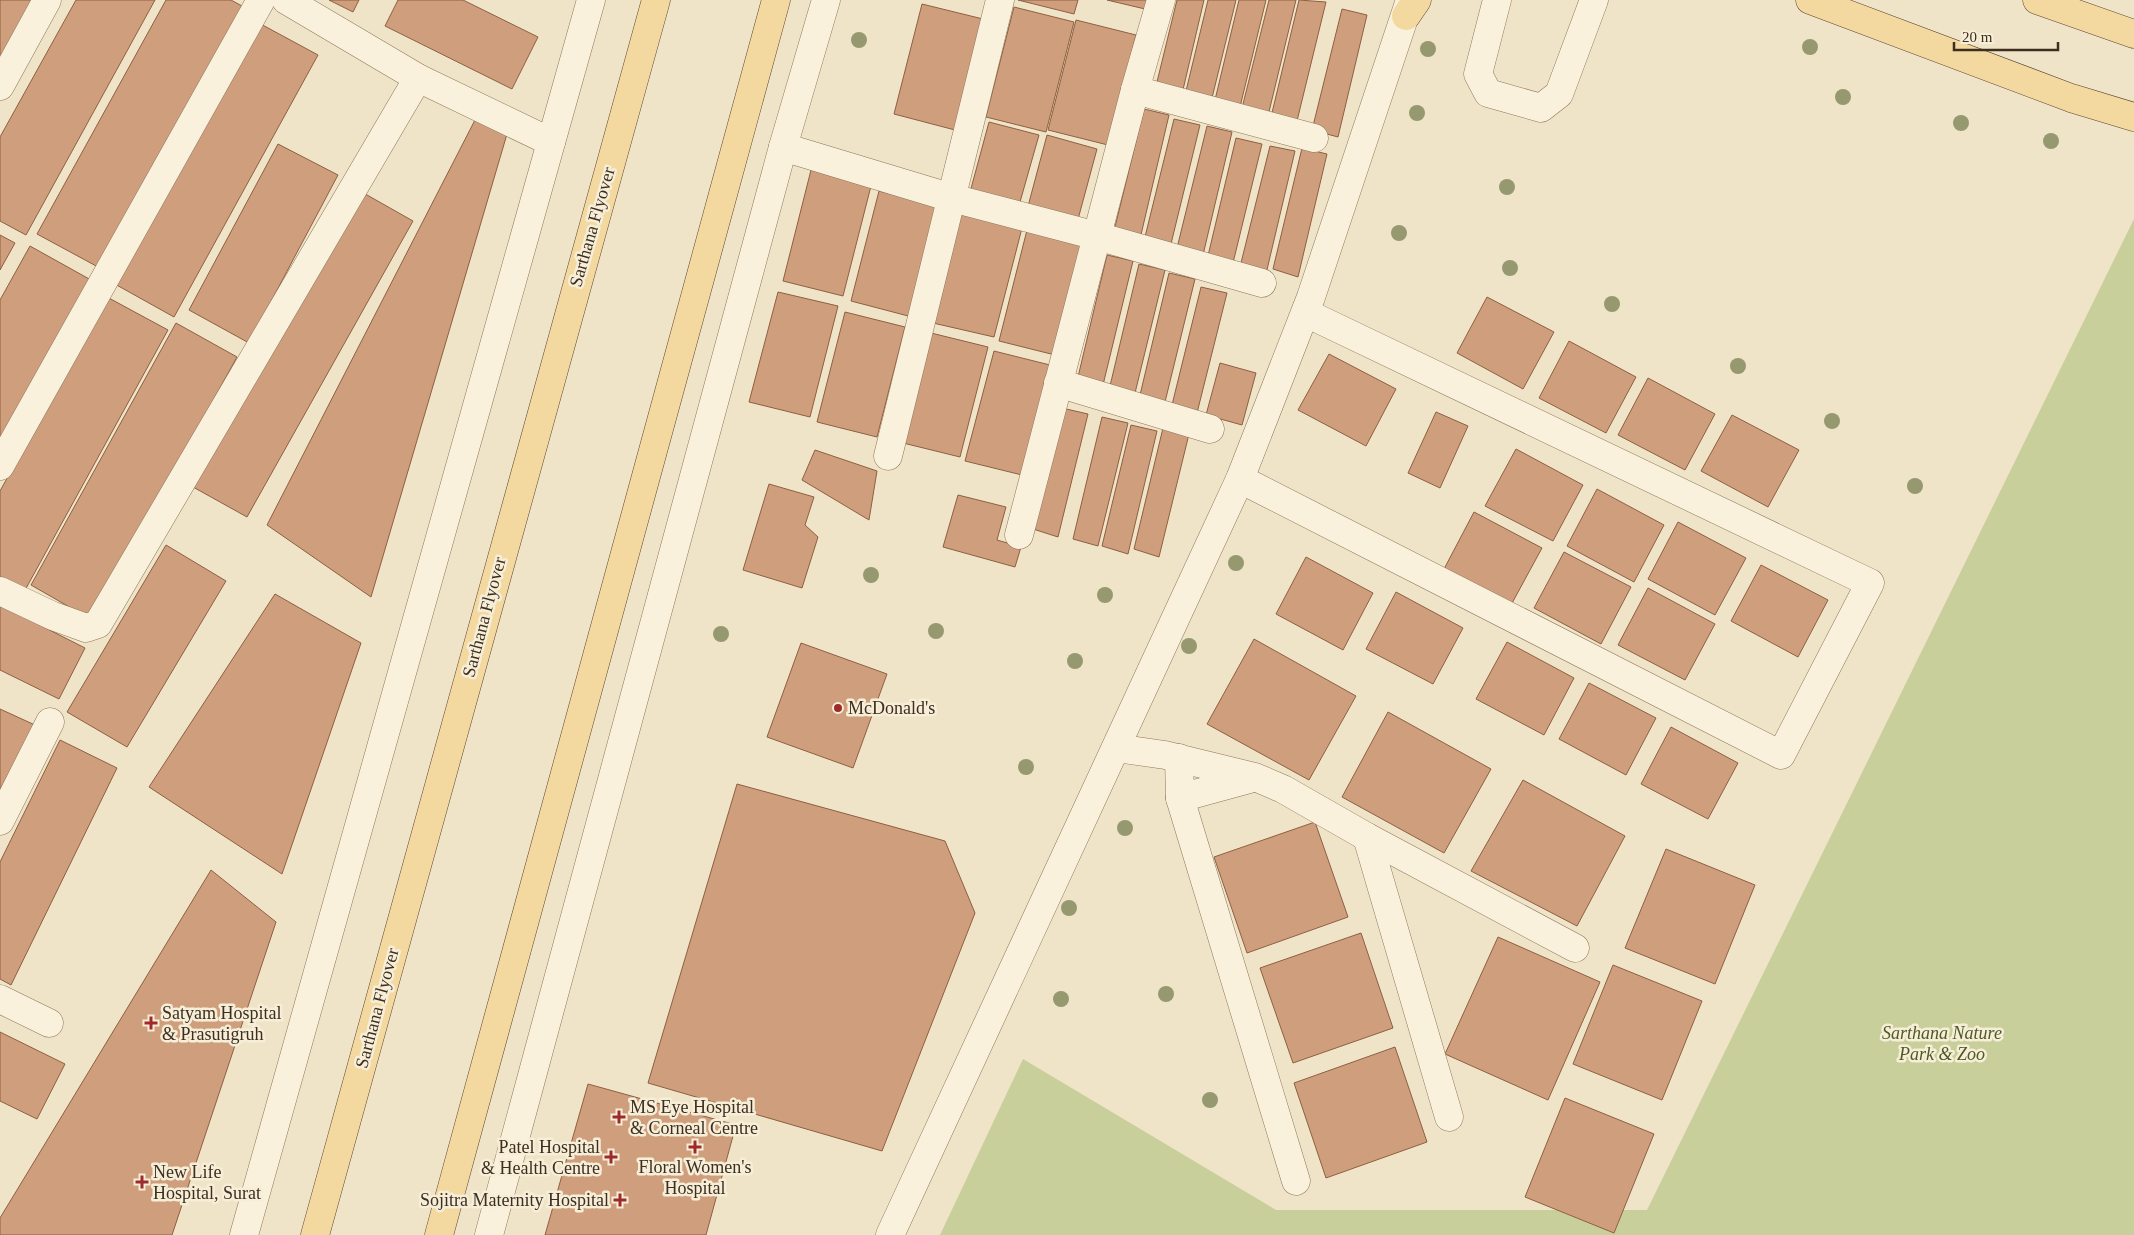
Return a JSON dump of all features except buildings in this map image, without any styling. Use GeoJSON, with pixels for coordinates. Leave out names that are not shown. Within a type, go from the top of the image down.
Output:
{"type":"FeatureCollection","features":[{"type":"Feature","properties":{"kind":"main road","name":"Sarthana Flyover"},"geometry":{"type":"LineString","coordinates":[[315,1235],[656,0]]}},
{"type":"Feature","properties":{"kind":"main road"},"geometry":{"type":"LineString","coordinates":[[439,1235],[776,0]]}},
{"type":"Feature","properties":{"kind":"main road"},"geometry":{"type":"LineString","coordinates":[[1810,0],[2071,98],[2134,117]]}},
{"type":"Feature","properties":{"kind":"main road"},"geometry":{"type":"LineString","coordinates":[[2037,0],[2134,34]]}},
{"type":"Feature","properties":{"kind":"street"},"geometry":{"type":"LineString","coordinates":[[0,86],[47,0]]}},
{"type":"Feature","properties":{"kind":"street"},"geometry":{"type":"LineString","coordinates":[[0,466],[261,0]]}},
{"type":"Feature","properties":{"kind":"street"},"geometry":{"type":"LineString","coordinates":[[286,0],[418,78],[551,142]]}},
{"type":"Feature","properties":{"kind":"street"},"geometry":{"type":"LineString","coordinates":[[244,1235],[592,0]]}},
{"type":"Feature","properties":{"kind":"street"},"geometry":{"type":"LineString","coordinates":[[489,1235],[783,147],[826,0]]}},
{"type":"Feature","properties":{"kind":"street"},"geometry":{"type":"LineString","coordinates":[[888,456],[1000,0]]}},
{"type":"Feature","properties":{"kind":"street"},"geometry":{"type":"LineString","coordinates":[[1018,535],[1135,90],[1161,0]]}},
{"type":"Feature","properties":{"kind":"street"},"geometry":{"type":"LineString","coordinates":[[1497,0],[1478,74],[1488,93],[1541,108],[1559,94],[1594,0]]}},
{"type":"Feature","properties":{"kind":"street"},"geometry":{"type":"LineString","coordinates":[[890,1235],[1240,479],[1306,312],[1411,5]]}},
{"type":"Feature","properties":{"kind":"street"},"geometry":{"type":"LineString","coordinates":[[0,591],[53,616],[86,628],[98,624],[418,78]]}},
{"type":"Feature","properties":{"kind":"street"},"geometry":{"type":"LineString","coordinates":[[1135,90],[1314,138]]}},
{"type":"Feature","properties":{"kind":"street"},"geometry":{"type":"LineString","coordinates":[[783,147],[952,198],[1097,236],[1262,283]]}},
{"type":"Feature","properties":{"kind":"street"},"geometry":{"type":"LineString","coordinates":[[1240,479],[1781,755],[1870,583],[1306,312]]}},
{"type":"Feature","properties":{"kind":"street"},"geometry":{"type":"LineString","coordinates":[[1058,383],[1210,429]]}},
{"type":"Feature","properties":{"kind":"street"},"geometry":{"type":"LineString","coordinates":[[0,821],[50,722]]}},
{"type":"Feature","properties":{"kind":"street"},"geometry":{"type":"LineString","coordinates":[[1116,748],[1179,758],[1255,777],[1283,789],[1367,837],[1575,948]]}},
{"type":"Feature","properties":{"kind":"street"},"geometry":{"type":"LineString","coordinates":[[1179,758],[1180,798],[1296,1181]]}},
{"type":"Feature","properties":{"kind":"street"},"geometry":{"type":"LineString","coordinates":[[1180,798],[1255,777]]}},
{"type":"Feature","properties":{"kind":"street"},"geometry":{"type":"LineString","coordinates":[[1367,837],[1449,1117]]}},
{"type":"Feature","properties":{"kind":"street"},"geometry":{"type":"LineString","coordinates":[[0,998],[49,1023]]}},
{"type":"Feature","properties":{"kind":"green space","name":"Sarthana Nature Park & Zoo"},"geometry":{"type":"Polygon","coordinates":[[[2134,219],[2134,1235],[940,1235],[1023,1059],[1276,1210],[1647,1210],[2134,219]]]}},
{"type":"Feature","properties":{"kind":"place","name":"McDonald's"},"geometry":{"type":"Point","coordinates":[838,708]}},
{"type":"Feature","properties":{"kind":"place","name":"Satyam Hospital & Prasutigruh"},"geometry":{"type":"Point","coordinates":[151,1023]}},
{"type":"Feature","properties":{"kind":"place","name":"MS Eye Hospital & Corneal Centre"},"geometry":{"type":"Point","coordinates":[619,1117]}},
{"type":"Feature","properties":{"kind":"place","name":"Floral Women's Hospital"},"geometry":{"type":"Point","coordinates":[695,1147]}},
{"type":"Feature","properties":{"kind":"place","name":"Patel Hospital & Health Centre"},"geometry":{"type":"Point","coordinates":[611,1157]}},
{"type":"Feature","properties":{"kind":"place","name":"New Life Hospital, Surat"},"geometry":{"type":"Point","coordinates":[142,1182]}},
{"type":"Feature","properties":{"kind":"place","name":"Sojitra Maternity Hospital"},"geometry":{"type":"Point","coordinates":[620,1200]}}]}
